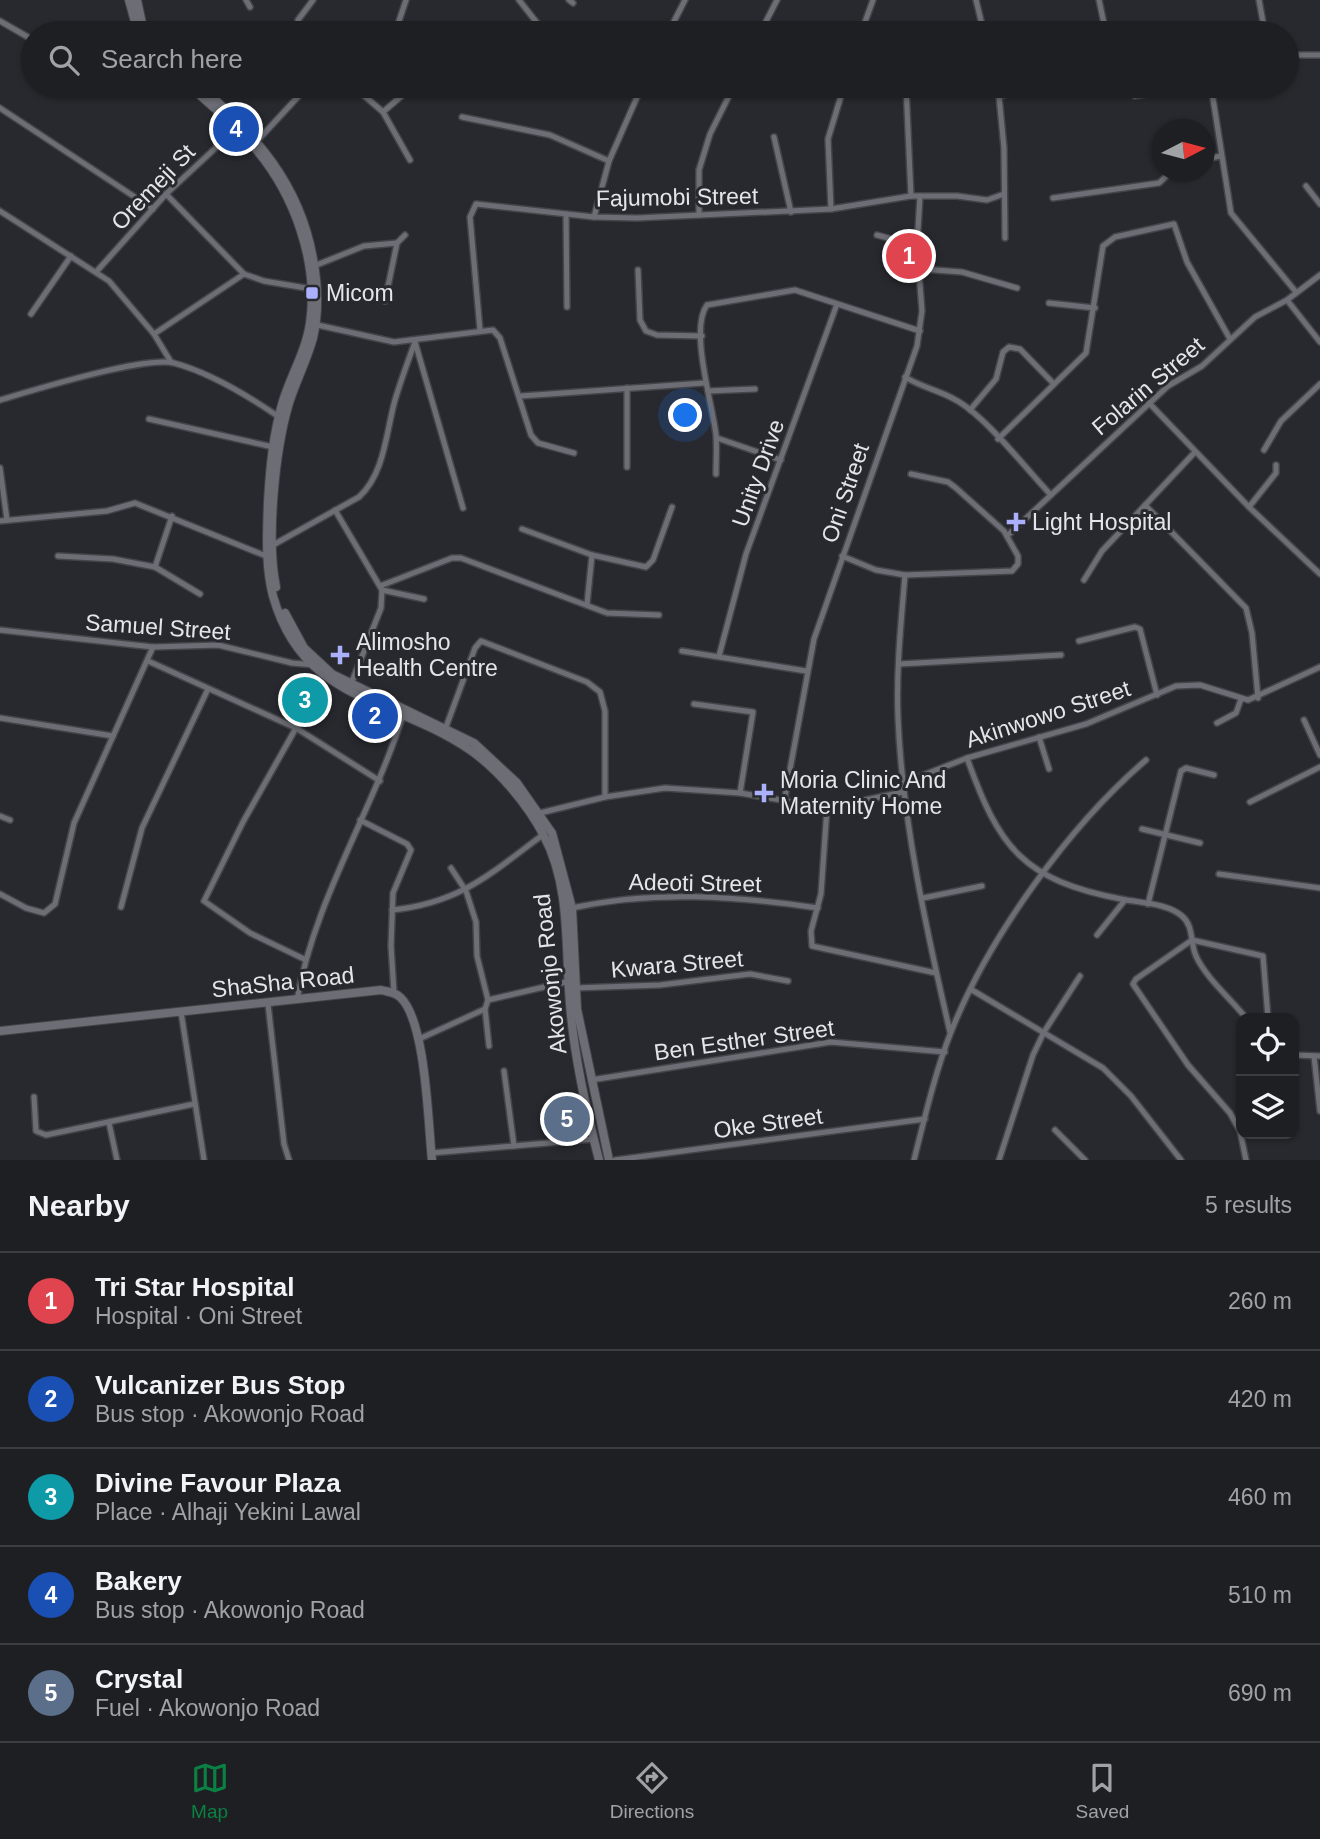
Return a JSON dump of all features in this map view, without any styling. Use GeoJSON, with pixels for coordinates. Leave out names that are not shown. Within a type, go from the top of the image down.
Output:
{"type":"FeatureCollection","features":[{"type":"Feature","properties":{"kind":"main road"},"geometry":{"type":"LineString","coordinates":[[130,0],[135,21]]}},
{"type":"Feature","properties":{"kind":"main road"},"geometry":{"type":"LineString","coordinates":[[137,0],[142,21]]}},
{"type":"Feature","properties":{"kind":"main road","name":"Akowonjo Road"},"geometry":{"type":"LineString","coordinates":[[203,98],[271,167],[296,215],[314,289]]}},
{"type":"Feature","properties":{"kind":"main road","name":"Akowonjo Road"},"geometry":{"type":"LineString","coordinates":[[213,98],[258,141],[294,195],[303,216],[314,266],[313,324],[281,434],[273,545],[275,581],[283,609],[316,665],[451,738],[487,763],[544,834],[556,869],[565,910],[578,1060],[599,1160]]}},
{"type":"Feature","properties":{"kind":"main road","name":"Akowonjo Road"},"geometry":{"type":"LineString","coordinates":[[313,324],[279,417],[272,447],[266,556],[278,609],[298,649],[347,691],[446,727],[474,743],[496,763],[540,813],[552,832],[572,908],[572,985],[609,1160]]}},
{"type":"Feature","properties":{"kind":"main road","name":"ShaSha Road"},"geometry":{"type":"LineString","coordinates":[[0,1031],[382,990],[394,993]]}},
{"type":"Feature","properties":{"kind":"main road"},"geometry":{"type":"LineString","coordinates":[[394,993],[409,1008],[419,1039],[432,1156]]}},
{"type":"Feature","properties":{"kind":"street"},"geometry":{"type":"LineString","coordinates":[[246,0],[250,8]]}},
{"type":"Feature","properties":{"kind":"street"},"geometry":{"type":"LineString","coordinates":[[298,21],[313,0]]}},
{"type":"Feature","properties":{"kind":"street"},"geometry":{"type":"LineString","coordinates":[[399,21],[406,0]]}},
{"type":"Feature","properties":{"kind":"street"},"geometry":{"type":"LineString","coordinates":[[519,0],[536,21]]}},
{"type":"Feature","properties":{"kind":"street"},"geometry":{"type":"LineString","coordinates":[[674,21],[685,0]]}},
{"type":"Feature","properties":{"kind":"street"},"geometry":{"type":"LineString","coordinates":[[766,21],[777,0]]}},
{"type":"Feature","properties":{"kind":"street"},"geometry":{"type":"LineString","coordinates":[[865,21],[873,0]]}},
{"type":"Feature","properties":{"kind":"street"},"geometry":{"type":"LineString","coordinates":[[976,0],[981,21]]}},
{"type":"Feature","properties":{"kind":"street"},"geometry":{"type":"LineString","coordinates":[[1099,0],[1103,21]]}},
{"type":"Feature","properties":{"kind":"street"},"geometry":{"type":"LineString","coordinates":[[1259,0],[1263,21]]}},
{"type":"Feature","properties":{"kind":"street"},"geometry":{"type":"LineString","coordinates":[[0,21],[21,33]]}},
{"type":"Feature","properties":{"kind":"street"},"geometry":{"type":"LineString","coordinates":[[1299,55],[1320,55]]}},
{"type":"Feature","properties":{"kind":"street"},"geometry":{"type":"LineString","coordinates":[[258,141],[297,98]]}},
{"type":"Feature","properties":{"kind":"street"},"geometry":{"type":"LineString","coordinates":[[367,98],[383,112],[410,160]]}},
{"type":"Feature","properties":{"kind":"street"},"geometry":{"type":"LineString","coordinates":[[383,112],[399,98]]}},
{"type":"Feature","properties":{"kind":"street"},"geometry":{"type":"LineString","coordinates":[[594,217],[609,161],[637,98]]}},
{"type":"Feature","properties":{"kind":"street"},"geometry":{"type":"LineString","coordinates":[[699,215],[699,170],[710,134],[728,98]]}},
{"type":"Feature","properties":{"kind":"street"},"geometry":{"type":"LineString","coordinates":[[831,209],[828,139],[840,98]]}},
{"type":"Feature","properties":{"kind":"street"},"geometry":{"type":"LineString","coordinates":[[907,98],[911,196]]}},
{"type":"Feature","properties":{"kind":"street"},"geometry":{"type":"LineString","coordinates":[[999,98],[1005,239]]}},
{"type":"Feature","properties":{"kind":"street"},"geometry":{"type":"LineString","coordinates":[[1212,98],[1231,213],[1296,292]]}},
{"type":"Feature","properties":{"kind":"street"},"geometry":{"type":"LineString","coordinates":[[0,108],[153,209]]}},
{"type":"Feature","properties":{"kind":"street"},"geometry":{"type":"LineString","coordinates":[[461,117],[550,135],[609,161]]}},
{"type":"Feature","properties":{"kind":"street","name":"Oremeji St"},"geometry":{"type":"LineString","coordinates":[[97,271],[166,194],[236,129]]}},
{"type":"Feature","properties":{"kind":"street"},"geometry":{"type":"LineString","coordinates":[[774,137],[791,212]]}},
{"type":"Feature","properties":{"kind":"street"},"geometry":{"type":"LineString","coordinates":[[1215,157],[1221,156]]}},
{"type":"Feature","properties":{"kind":"street"},"geometry":{"type":"LineString","coordinates":[[1053,198],[1160,182]]}},
{"type":"Feature","properties":{"kind":"street"},"geometry":{"type":"LineString","coordinates":[[1306,186],[1320,204]]}},
{"type":"Feature","properties":{"kind":"street"},"geometry":{"type":"LineString","coordinates":[[166,194],[244,274],[264,281],[314,289]]}},
{"type":"Feature","properties":{"kind":"street","name":"Fajumobi Street"},"geometry":{"type":"LineString","coordinates":[[480,330],[470,217],[473,207],[485,205],[594,217],[699,215],[831,209],[911,196],[957,195],[987,200],[1004,194]]}},
{"type":"Feature","properties":{"kind":"street","name":"Oni Street"},"geometry":{"type":"LineString","coordinates":[[784,802],[806,671],[842,556],[920,331],[921,269],[917,246],[920,196]]}},
{"type":"Feature","properties":{"kind":"street"},"geometry":{"type":"LineString","coordinates":[[0,211],[97,271],[129,302],[154,334],[171,362]]}},
{"type":"Feature","properties":{"kind":"street"},"geometry":{"type":"LineString","coordinates":[[566,214],[567,307]]}},
{"type":"Feature","properties":{"kind":"street"},"geometry":{"type":"LineString","coordinates":[[998,439],[1086,354],[1103,246],[1115,237],[1174,224],[1187,262],[1230,339]]}},
{"type":"Feature","properties":{"kind":"street"},"geometry":{"type":"LineString","coordinates":[[385,301],[397,243],[405,235]]}},
{"type":"Feature","properties":{"kind":"street"},"geometry":{"type":"LineString","coordinates":[[877,235],[917,246]]}},
{"type":"Feature","properties":{"kind":"street"},"geometry":{"type":"LineString","coordinates":[[314,266],[364,246],[397,243]]}},
{"type":"Feature","properties":{"kind":"street"},"geometry":{"type":"LineString","coordinates":[[31,314],[71,256]]}},
{"type":"Feature","properties":{"kind":"street"},"geometry":{"type":"LineString","coordinates":[[921,269],[962,272],[1017,288]]}},
{"type":"Feature","properties":{"kind":"street"},"geometry":{"type":"LineString","coordinates":[[638,270],[640,320],[646,331],[657,335],[702,336]]}},
{"type":"Feature","properties":{"kind":"street"},"geometry":{"type":"LineString","coordinates":[[154,334],[244,274]]}},
{"type":"Feature","properties":{"kind":"street","name":"Folarin Street"},"geometry":{"type":"LineString","coordinates":[[1007,536],[1168,386],[1202,366],[1255,317],[1287,300],[1320,275]]}},
{"type":"Feature","properties":{"kind":"street"},"geometry":{"type":"LineString","coordinates":[[716,474],[716,435],[704,383],[702,314],[707,305],[795,290],[920,331]]}},
{"type":"Feature","properties":{"kind":"street"},"geometry":{"type":"LineString","coordinates":[[1287,300],[1320,342]]}},
{"type":"Feature","properties":{"kind":"street"},"geometry":{"type":"LineString","coordinates":[[1049,303],[1095,308]]}},
{"type":"Feature","properties":{"kind":"street","name":"Unity Drive"},"geometry":{"type":"LineString","coordinates":[[719,656],[746,554],[837,304]]}},
{"type":"Feature","properties":{"kind":"street"},"geometry":{"type":"LineString","coordinates":[[313,324],[394,342],[415,342],[492,330],[500,338],[521,396],[531,435],[538,443],[574,453]]}},
{"type":"Feature","properties":{"kind":"street"},"geometry":{"type":"LineString","coordinates":[[415,342],[463,508]]}},
{"type":"Feature","properties":{"kind":"street"},"geometry":{"type":"LineString","coordinates":[[273,545],[359,497],[376,475],[395,399],[415,342]]}},
{"type":"Feature","properties":{"kind":"street"},"geometry":{"type":"LineString","coordinates":[[970,410],[996,379],[1003,352],[1009,347],[1020,349],[1054,384]]}},
{"type":"Feature","properties":{"kind":"street"},"geometry":{"type":"LineString","coordinates":[[0,400],[94,374],[171,362],[249,396],[279,417]]}},
{"type":"Feature","properties":{"kind":"street"},"geometry":{"type":"LineString","coordinates":[[905,377],[925,389],[954,398],[970,410],[1051,495]]}},
{"type":"Feature","properties":{"kind":"street"},"geometry":{"type":"LineString","coordinates":[[521,396],[704,383]]}},
{"type":"Feature","properties":{"kind":"street"},"geometry":{"type":"LineString","coordinates":[[1264,450],[1281,421],[1320,384]]}},
{"type":"Feature","properties":{"kind":"street"},"geometry":{"type":"LineString","coordinates":[[627,388],[627,467]]}},
{"type":"Feature","properties":{"kind":"street"},"geometry":{"type":"LineString","coordinates":[[708,391],[755,389]]}},
{"type":"Feature","properties":{"kind":"street"},"geometry":{"type":"LineString","coordinates":[[1149,403],[1249,507],[1320,574]]}},
{"type":"Feature","properties":{"kind":"street"},"geometry":{"type":"LineString","coordinates":[[149,419],[272,447]]}},
{"type":"Feature","properties":{"kind":"street"},"geometry":{"type":"LineString","coordinates":[[716,435],[718,440],[781,460]]}},
{"type":"Feature","properties":{"kind":"street"},"geometry":{"type":"LineString","coordinates":[[1084,580],[1102,551],[1195,452]]}},
{"type":"Feature","properties":{"kind":"street"},"geometry":{"type":"LineString","coordinates":[[1249,507],[1276,473],[1276,466]]}},
{"type":"Feature","properties":{"kind":"street"},"geometry":{"type":"LineString","coordinates":[[0,468],[4,521],[107,512],[135,503],[266,556]]}},
{"type":"Feature","properties":{"kind":"street"},"geometry":{"type":"LineString","coordinates":[[842,556],[876,570],[905,575],[1012,571],[1018,564],[1018,556],[1007,536],[948,482],[911,474]]}},
{"type":"Feature","properties":{"kind":"street"},"geometry":{"type":"LineString","coordinates":[[1144,505],[1246,608],[1252,633],[1258,698]]}},
{"type":"Feature","properties":{"kind":"street"},"geometry":{"type":"LineString","coordinates":[[522,529],[592,555],[646,567],[653,560],[672,507]]}},
{"type":"Feature","properties":{"kind":"street"},"geometry":{"type":"LineString","coordinates":[[335,510],[381,588],[381,608],[351,684]]}},
{"type":"Feature","properties":{"kind":"street"},"geometry":{"type":"LineString","coordinates":[[155,567],[172,516]]}},
{"type":"Feature","properties":{"kind":"street"},"geometry":{"type":"LineString","coordinates":[[58,555],[113,559],[155,567],[200,594]]}},
{"type":"Feature","properties":{"kind":"street"},"geometry":{"type":"LineString","coordinates":[[587,604],[592,555]]}},
{"type":"Feature","properties":{"kind":"street"},"geometry":{"type":"LineString","coordinates":[[381,588],[452,558],[461,558],[607,613],[659,615]]}},
{"type":"Feature","properties":{"kind":"street"},"geometry":{"type":"LineString","coordinates":[[905,575],[898,719],[903,792],[936,973],[950,1032]]}},
{"type":"Feature","properties":{"kind":"street"},"geometry":{"type":"LineString","coordinates":[[381,588],[424,599]]}},
{"type":"Feature","properties":{"kind":"street"},"geometry":{"type":"LineString","coordinates":[[1079,641],[1135,627],[1140,629],[1157,695]]}},
{"type":"Feature","properties":{"kind":"street","name":"Samuel Street"},"geometry":{"type":"LineString","coordinates":[[0,630],[153,647],[218,646],[316,665]]}},
{"type":"Feature","properties":{"kind":"street"},"geometry":{"type":"LineString","coordinates":[[446,727],[475,648],[481,642],[587,682],[600,692],[606,711],[605,797]]}},
{"type":"Feature","properties":{"kind":"street"},"geometry":{"type":"LineString","coordinates":[[0,894],[26,908],[44,913],[55,904],[74,823],[153,647]]}},
{"type":"Feature","properties":{"kind":"street"},"geometry":{"type":"LineString","coordinates":[[682,651],[806,671]]}},
{"type":"Feature","properties":{"kind":"street"},"geometry":{"type":"LineString","coordinates":[[899,664],[1061,655]]}},
{"type":"Feature","properties":{"kind":"street"},"geometry":{"type":"LineString","coordinates":[[148,661],[296,728],[380,781]]}},
{"type":"Feature","properties":{"kind":"street","name":"Akinwowo Street"},"geometry":{"type":"LineString","coordinates":[[903,783],[967,758],[1086,724],[1176,686],[1193,684],[1241,699],[1258,698],[1320,667]]}},
{"type":"Feature","properties":{"kind":"street"},"geometry":{"type":"LineString","coordinates":[[121,907],[142,828],[208,689]]}},
{"type":"Feature","properties":{"kind":"street"},"geometry":{"type":"LineString","coordinates":[[1217,723],[1236,713],[1241,699]]}},
{"type":"Feature","properties":{"kind":"street"},"geometry":{"type":"LineString","coordinates":[[694,704],[753,712],[740,793]]}},
{"type":"Feature","properties":{"kind":"street"},"geometry":{"type":"LineString","coordinates":[[297,1001],[304,959],[330,885],[380,781],[404,712]]}},
{"type":"Feature","properties":{"kind":"street"},"geometry":{"type":"LineString","coordinates":[[0,718],[113,736]]}},
{"type":"Feature","properties":{"kind":"street"},"geometry":{"type":"LineString","coordinates":[[1304,720],[1320,755]]}},
{"type":"Feature","properties":{"kind":"street"},"geometry":{"type":"LineString","coordinates":[[296,728],[243,822],[204,901],[250,933],[304,959]]}},
{"type":"Feature","properties":{"kind":"street"},"geometry":{"type":"LineString","coordinates":[[1039,737],[1049,769]]}},
{"type":"Feature","properties":{"kind":"street"},"geometry":{"type":"LineString","coordinates":[[967,758],[996,830],[1014,851],[1042,874],[1078,889],[1148,904],[1184,918],[1196,959],[1242,1013]]}},
{"type":"Feature","properties":{"kind":"street"},"geometry":{"type":"LineString","coordinates":[[914,1160],[950,1032],[972,990],[1054,855],[1146,760]]}},
{"type":"Feature","properties":{"kind":"street"},"geometry":{"type":"LineString","coordinates":[[1250,802],[1320,767]]}},
{"type":"Feature","properties":{"kind":"street"},"geometry":{"type":"LineString","coordinates":[[1148,904],[1181,771],[1186,768],[1214,775]]}},
{"type":"Feature","properties":{"kind":"street"},"geometry":{"type":"LineString","coordinates":[[540,813],[605,797],[665,788],[740,793],[827,808],[903,792]]}},
{"type":"Feature","properties":{"kind":"street"},"geometry":{"type":"LineString","coordinates":[[827,808],[818,908],[809,942],[812,946],[936,973]]}},
{"type":"Feature","properties":{"kind":"street"},"geometry":{"type":"LineString","coordinates":[[0,816],[10,820]]}},
{"type":"Feature","properties":{"kind":"street"},"geometry":{"type":"LineString","coordinates":[[360,820],[407,844],[411,850],[393,893],[394,993]]}},
{"type":"Feature","properties":{"kind":"street"},"geometry":{"type":"LineString","coordinates":[[1142,829],[1200,843]]}},
{"type":"Feature","properties":{"kind":"street"},"geometry":{"type":"LineString","coordinates":[[392,910],[442,901],[466,891],[544,834]]}},
{"type":"Feature","properties":{"kind":"street"},"geometry":{"type":"LineString","coordinates":[[452,868],[466,891],[475,922],[477,956],[488,1000],[485,1009],[489,1045]]}},
{"type":"Feature","properties":{"kind":"street"},"geometry":{"type":"LineString","coordinates":[[1219,874],[1320,888]]}},
{"type":"Feature","properties":{"kind":"street"},"geometry":{"type":"LineString","coordinates":[[923,898],[982,886]]}},
{"type":"Feature","properties":{"kind":"street","name":"Adeoti Street"},"geometry":{"type":"LineString","coordinates":[[572,908],[634,897],[668,896],[746,899],[818,908]]}},
{"type":"Feature","properties":{"kind":"street"},"geometry":{"type":"LineString","coordinates":[[1097,935],[1125,900]]}},
{"type":"Feature","properties":{"kind":"street"},"geometry":{"type":"LineString","coordinates":[[1246,1160],[1240,1131],[1230,1113],[1188,1065],[1133,984],[1136,979],[1192,940],[1263,956],[1268,1013]]}},
{"type":"Feature","properties":{"kind":"street","name":"Kwara Street"},"geometry":{"type":"LineString","coordinates":[[488,1000],[572,985],[660,985],[750,974],[788,981]]}},
{"type":"Feature","properties":{"kind":"street"},"geometry":{"type":"LineString","coordinates":[[999,1160],[1033,1055],[1044,1032],[1080,976]]}},
{"type":"Feature","properties":{"kind":"street"},"geometry":{"type":"LineString","coordinates":[[972,990],[1089,1059],[1119,1083],[1181,1160]]}},
{"type":"Feature","properties":{"kind":"street"},"geometry":{"type":"LineString","coordinates":[[268,1004],[284,1144],[289,1160]]}},
{"type":"Feature","properties":{"kind":"street"},"geometry":{"type":"LineString","coordinates":[[419,1039],[485,1009]]}},
{"type":"Feature","properties":{"kind":"street"},"geometry":{"type":"LineString","coordinates":[[181,1012],[204,1160]]}},
{"type":"Feature","properties":{"kind":"street","name":"Ben Esther Street"},"geometry":{"type":"LineString","coordinates":[[591,1080],[831,1042],[945,1052]]}},
{"type":"Feature","properties":{"kind":"street"},"geometry":{"type":"LineString","coordinates":[[1299,1055],[1317,1056],[1320,1111]]}},
{"type":"Feature","properties":{"kind":"street"},"geometry":{"type":"LineString","coordinates":[[504,1071],[514,1146]]}},
{"type":"Feature","properties":{"kind":"street"},"geometry":{"type":"LineString","coordinates":[[34,1097],[35,1125],[40,1134],[109,1123],[194,1104]]}},
{"type":"Feature","properties":{"kind":"street","name":"Oke Street"},"geometry":{"type":"LineString","coordinates":[[615,1160],[925,1119]]}},
{"type":"Feature","properties":{"kind":"street"},"geometry":{"type":"LineString","coordinates":[[109,1123],[117,1160]]}},
{"type":"Feature","properties":{"kind":"street"},"geometry":{"type":"LineString","coordinates":[[1055,1130],[1085,1160]]}},
{"type":"Feature","properties":{"kind":"street"},"geometry":{"type":"LineString","coordinates":[[432,1156],[594,1139]]}},
{"type":"Feature","properties":{"kind":"place","name":"Bakery"},"geometry":{"type":"Point","coordinates":[236,129]}},
{"type":"Feature","properties":{"kind":"place","name":"Tri Star Hospital"},"geometry":{"type":"Point","coordinates":[909,256]}},
{"type":"Feature","properties":{"kind":"place","name":"Micom"},"geometry":{"type":"Point","coordinates":[312,293]}},
{"type":"Feature","properties":{"kind":"place","name":"Light Hospital"},"geometry":{"type":"Point","coordinates":[1016,522]}},
{"type":"Feature","properties":{"kind":"place","name":"Alimosho Health Centre"},"geometry":{"type":"Point","coordinates":[340,655]}},
{"type":"Feature","properties":{"kind":"place","name":"Divine Favour Plaza"},"geometry":{"type":"Point","coordinates":[305,700]}},
{"type":"Feature","properties":{"kind":"place","name":"Vulcanizer Bus Stop"},"geometry":{"type":"Point","coordinates":[375,716]}},
{"type":"Feature","properties":{"kind":"place","name":"Moria Clinic And Maternity Home"},"geometry":{"type":"Point","coordinates":[764,793]}},
{"type":"Feature","properties":{"kind":"place","name":"Crystal"},"geometry":{"type":"Point","coordinates":[567,1119]}}]}
